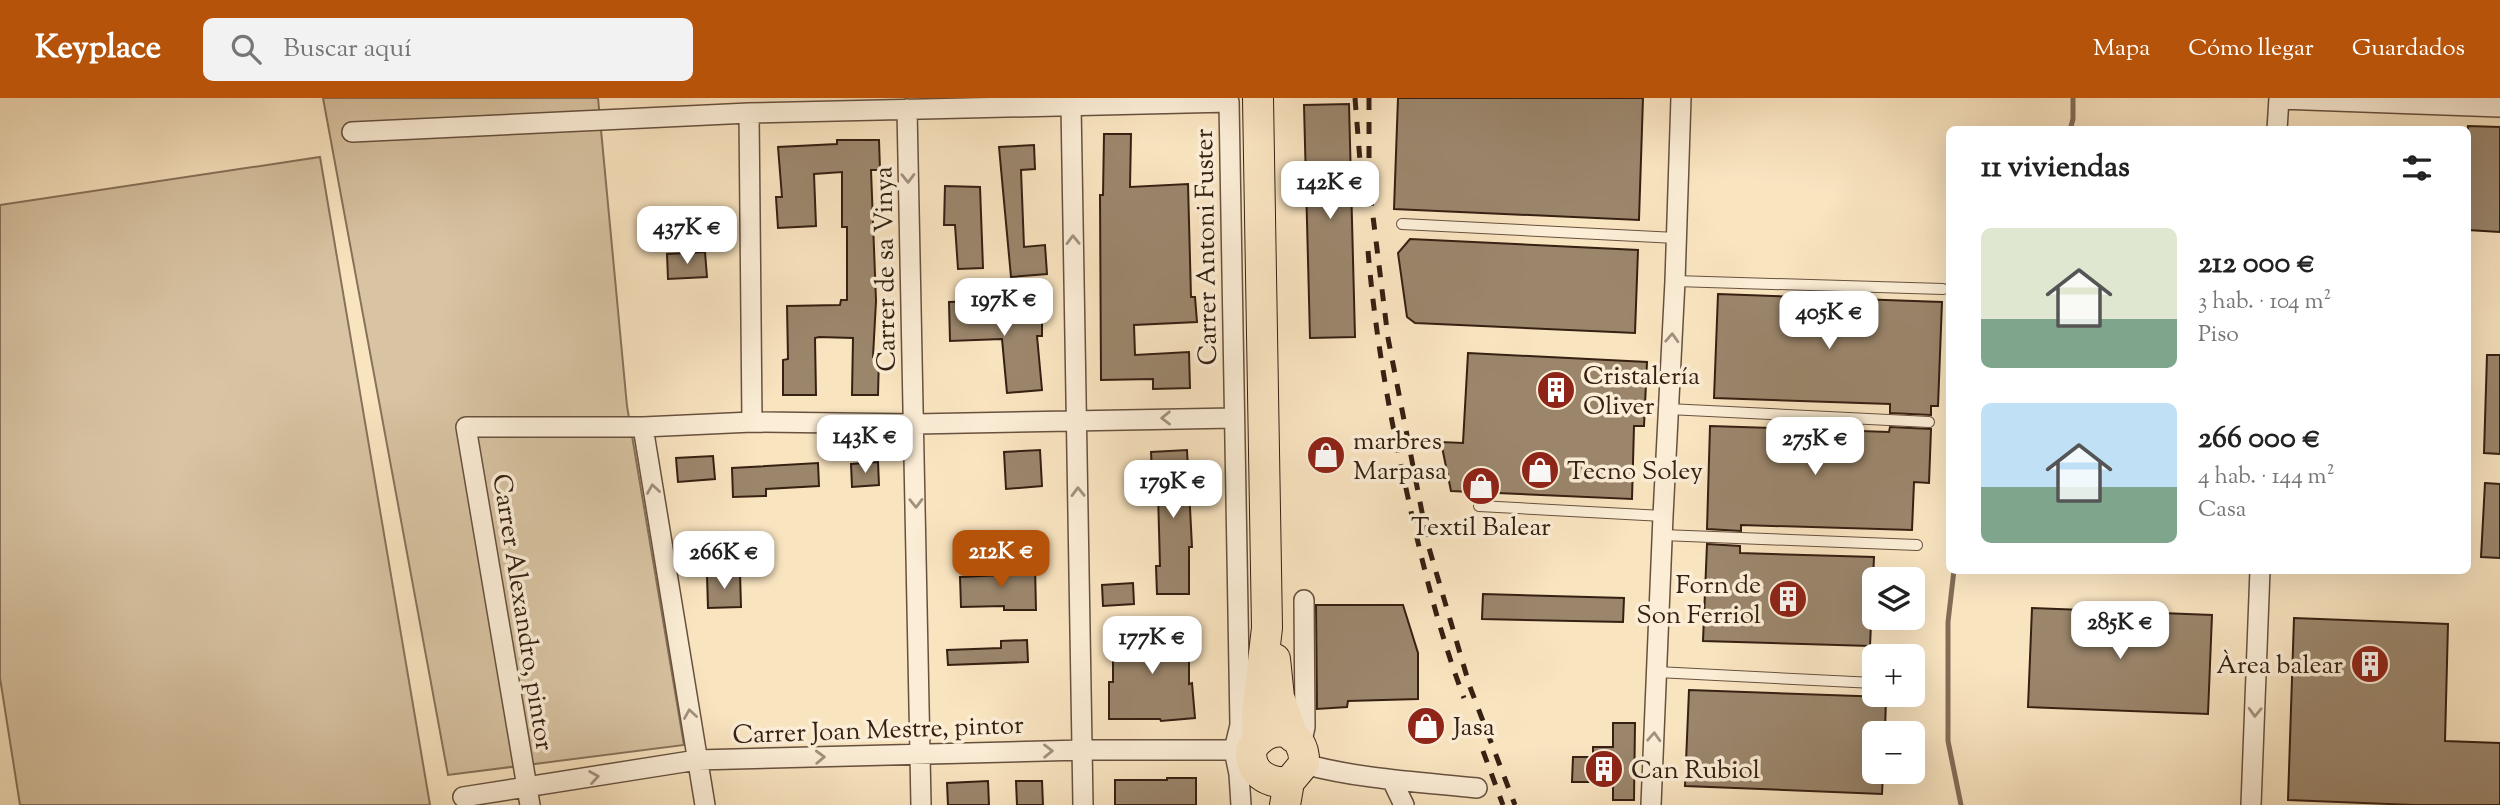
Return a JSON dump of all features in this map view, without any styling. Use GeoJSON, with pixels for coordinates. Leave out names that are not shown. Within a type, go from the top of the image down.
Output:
{"type":"FeatureCollection","features":[{"type":"Feature","properties":{"kind":"main road"},"geometry":{"type":"LineString","coordinates":[[1258,98],[1267,628],[1257,713],[1246,745],[1255,770],[1286,780],[1273,648],[1267,628]]}},
{"type":"Feature","properties":{"kind":"street"},"geometry":{"type":"LineString","coordinates":[[1651,805],[1681,98]]}},
{"type":"Feature","properties":{"kind":"street"},"geometry":{"type":"LineString","coordinates":[[2277,126],[2279,99],[2500,107]]}},
{"type":"Feature","properties":{"kind":"street","name":"Carrer Antoni Fuster"},"geometry":{"type":"LineString","coordinates":[[352,132],[748,113],[1229,102],[1240,724],[1246,745],[1239,774],[1241,805]]}},
{"type":"Feature","properties":{"kind":"street"},"geometry":{"type":"LineString","coordinates":[[1070,105],[1083,805]]}},
{"type":"Feature","properties":{"kind":"street","name":"Carrer de sa Vinya"},"geometry":{"type":"LineString","coordinates":[[907,109],[921,805]]}},
{"type":"Feature","properties":{"kind":"street"},"geometry":{"type":"LineString","coordinates":[[748,113],[752,422]]}},
{"type":"Feature","properties":{"kind":"street"},"geometry":{"type":"LineString","coordinates":[[705,805],[643,427],[752,422],[915,424],[1234,418]]}},
{"type":"Feature","properties":{"kind":"street","name":"Carrer Alexandro, pintor"},"geometry":{"type":"LineString","coordinates":[[528,796],[466,427],[643,427]]}},
{"type":"Feature","properties":{"kind":"street"},"geometry":{"type":"LineString","coordinates":[[2251,805],[2260,574]]}},
{"type":"Feature","properties":{"kind":"street"},"geometry":{"type":"LineString","coordinates":[[1286,780],[1305,727],[1304,600]]}},
{"type":"Feature","properties":{"kind":"street","name":"Carrer Joan Mestre, pintor"},"geometry":{"type":"LineString","coordinates":[[528,796],[697,761],[1246,745]]}},
{"type":"Feature","properties":{"kind":"street"},"geometry":{"type":"LineString","coordinates":[[1286,780],[1331,771],[1477,788]]}},
{"type":"Feature","properties":{"kind":"street"},"geometry":{"type":"LineString","coordinates":[[1392,780],[1404,805]]}},
{"type":"Feature","properties":{"kind":"street"},"geometry":{"type":"LineString","coordinates":[[463,797],[528,796]]}},
{"type":"Feature","properties":{"kind":"lane"},"geometry":{"type":"LineString","coordinates":[[1402,224],[1676,238]]}},
{"type":"Feature","properties":{"kind":"lane"},"geometry":{"type":"LineString","coordinates":[[1675,281],[1943,289]]}},
{"type":"Feature","properties":{"kind":"lane"},"geometry":{"type":"LineString","coordinates":[[1668,409],[1929,422]]}},
{"type":"Feature","properties":{"kind":"lane"},"geometry":{"type":"LineString","coordinates":[[1479,506],[1662,525],[1917,545]]}},
{"type":"Feature","properties":{"kind":"lane"},"geometry":{"type":"LineString","coordinates":[[1657,673],[1862,682]]}},
{"type":"Feature","properties":{"kind":"shaded area"},"geometry":{"type":"Polygon","coordinates":[[[323,98],[598,98],[627,406],[684,745],[448,775],[323,98]]]}},
{"type":"Feature","properties":{"kind":"shaded area"},"geometry":{"type":"Polygon","coordinates":[[[320,157],[430,805],[20,805],[0,678],[0,205],[320,157]]]}},
{"type":"Feature","properties":{"kind":"building"},"geometry":{"type":"Polygon","coordinates":[[[1398,98],[1643,98],[1639,220],[1394,209],[1398,98]]]}},
{"type":"Feature","properties":{"kind":"building"},"geometry":{"type":"Polygon","coordinates":[[[1349,104],[1355,337],[1310,338],[1304,105],[1349,104]]]}},
{"type":"Feature","properties":{"kind":"building"},"geometry":{"type":"Polygon","coordinates":[[[2471,126],[2500,127],[2500,232],[2471,230],[2471,126]]]}},
{"type":"Feature","properties":{"kind":"building"},"geometry":{"type":"Polygon","coordinates":[[[1104,134],[1131,134],[1130,187],[1188,184],[1191,297],[1195,297],[1197,322],[1134,325],[1135,355],[1189,352],[1190,388],[1153,389],[1153,379],[1101,380],[1100,195],[1103,195],[1104,134]]]}},
{"type":"Feature","properties":{"kind":"building"},"geometry":{"type":"Polygon","coordinates":[[[837,140],[879,140],[880,170],[871,170],[876,301],[873,357],[879,357],[878,395],[852,395],[853,338],[819,337],[815,338],[816,395],[783,395],[783,360],[788,359],[787,306],[840,305],[841,300],[847,300],[847,227],[842,227],[842,172],[814,174],[816,226],[778,228],[776,197],[782,197],[778,147],[837,144],[837,140]]]}},
{"type":"Feature","properties":{"kind":"building"},"geometry":{"type":"Polygon","coordinates":[[[1034,145],[1035,169],[1021,170],[1024,247],[1045,245],[1047,274],[1011,277],[999,147],[1034,145]]]}},
{"type":"Feature","properties":{"kind":"building"},"geometry":{"type":"Polygon","coordinates":[[[945,186],[980,187],[983,268],[958,269],[955,225],[944,225],[945,186]]]}},
{"type":"Feature","properties":{"kind":"building"},"geometry":{"type":"Polygon","coordinates":[[[1410,239],[1638,250],[1635,333],[1415,323],[1407,317],[1398,253],[1410,239]]]}},
{"type":"Feature","properties":{"kind":"building"},"geometry":{"type":"Polygon","coordinates":[[[705,252],[707,277],[668,279],[667,254],[705,252]]]}},
{"type":"Feature","properties":{"kind":"building"},"geometry":{"type":"Polygon","coordinates":[[[1718,294],[1942,302],[1938,406],[1931,406],[1931,415],[1890,413],[1890,404],[1714,398],[1718,294]]]}},
{"type":"Feature","properties":{"kind":"building"},"geometry":{"type":"Polygon","coordinates":[[[984,301],[984,309],[1042,308],[1042,336],[1037,336],[1042,390],[1007,393],[1002,339],[950,341],[949,302],[984,301]]]}},
{"type":"Feature","properties":{"kind":"building"},"geometry":{"type":"Polygon","coordinates":[[[1468,353],[1647,362],[1644,426],[1634,426],[1632,499],[1451,491],[1441,442],[1463,443],[1468,353]]]}},
{"type":"Feature","properties":{"kind":"building"},"geometry":{"type":"Polygon","coordinates":[[[2487,355],[2500,355],[2500,454],[2484,453],[2487,355]]]}},
{"type":"Feature","properties":{"kind":"building"},"geometry":{"type":"Polygon","coordinates":[[[1710,426],[1889,432],[1890,427],[1931,429],[1929,483],[1914,482],[1912,530],[1741,525],[1741,531],[1707,529],[1710,426]]]}},
{"type":"Feature","properties":{"kind":"building"},"geometry":{"type":"Polygon","coordinates":[[[1040,450],[1042,486],[1006,489],[1004,452],[1040,450]]]}},
{"type":"Feature","properties":{"kind":"building"},"geometry":{"type":"Polygon","coordinates":[[[1187,450],[1192,547],[1189,547],[1189,594],[1157,594],[1156,566],[1160,566],[1158,494],[1153,495],[1151,452],[1187,450]]]}},
{"type":"Feature","properties":{"kind":"building"},"geometry":{"type":"Polygon","coordinates":[[[713,456],[715,479],[678,482],[676,458],[713,456]]]}},
{"type":"Feature","properties":{"kind":"building"},"geometry":{"type":"Polygon","coordinates":[[[878,462],[879,485],[852,487],[851,464],[878,462]]]}},
{"type":"Feature","properties":{"kind":"building"},"geometry":{"type":"Polygon","coordinates":[[[818,463],[819,486],[766,489],[766,496],[733,497],[732,468],[818,463]]]}},
{"type":"Feature","properties":{"kind":"building"},"geometry":{"type":"Polygon","coordinates":[[[2485,483],[2500,484],[2500,558],[2481,557],[2485,483]]]}},
{"type":"Feature","properties":{"kind":"building","name":"Forn de Son Ferriol"},"geometry":{"type":"Polygon","coordinates":[[[1707,544],[1740,546],[1740,553],[1874,557],[1874,567],[1862,567],[1862,630],[1871,630],[1870,644],[1703,641],[1707,544]]]}},
{"type":"Feature","properties":{"kind":"building"},"geometry":{"type":"Polygon","coordinates":[[[1035,566],[1036,610],[1004,610],[1004,606],[961,607],[960,577],[1003,575],[1003,567],[1035,566]]]}},
{"type":"Feature","properties":{"kind":"building"},"geometry":{"type":"Polygon","coordinates":[[[740,573],[741,607],[708,608],[707,575],[740,573]]]}},
{"type":"Feature","properties":{"kind":"building"},"geometry":{"type":"Polygon","coordinates":[[[1133,583],[1134,604],[1103,606],[1102,585],[1133,583]]]}},
{"type":"Feature","properties":{"kind":"building"},"geometry":{"type":"Polygon","coordinates":[[[1483,594],[1624,598],[1623,622],[1482,619],[1483,594]]]}},
{"type":"Feature","properties":{"kind":"building"},"geometry":{"type":"Polygon","coordinates":[[[1316,605],[1403,605],[1418,653],[1418,699],[1348,701],[1347,707],[1317,709],[1316,605]]]}},
{"type":"Feature","properties":{"kind":"building"},"geometry":{"type":"Polygon","coordinates":[[[2032,608],[2212,615],[2208,714],[2028,707],[2032,608]]]}},
{"type":"Feature","properties":{"kind":"building"},"geometry":{"type":"Polygon","coordinates":[[[2294,618],[2448,624],[2445,741],[2500,743],[2500,805],[2288,800],[2294,618]]]}},
{"type":"Feature","properties":{"kind":"building"},"geometry":{"type":"Polygon","coordinates":[[[1161,626],[1189,626],[1189,684],[1192,683],[1195,718],[1161,721],[1109,719],[1109,682],[1113,682],[1113,634],[1161,634],[1161,626]]]}},
{"type":"Feature","properties":{"kind":"building"},"geometry":{"type":"Polygon","coordinates":[[[1027,640],[1028,662],[948,665],[947,650],[1001,648],[1001,641],[1027,640]]]}},
{"type":"Feature","properties":{"kind":"building"},"geometry":{"type":"Polygon","coordinates":[[[1689,690],[1862,696],[1862,707],[1886,707],[1885,721],[1862,721],[1862,784],[1882,784],[1882,794],[1685,786],[1689,690]]]}},
{"type":"Feature","properties":{"kind":"building","name":"Can Rubiol"},"geometry":{"type":"Polygon","coordinates":[[[1613,723],[1635,723],[1634,800],[1613,800],[1613,782],[1572,782],[1573,757],[1593,757],[1593,747],[1613,747],[1613,723]]]}},
{"type":"Feature","properties":{"kind":"building"},"geometry":{"type":"Polygon","coordinates":[[[1196,778],[1196,805],[1115,805],[1115,780],[1196,778]]]}},
{"type":"Feature","properties":{"kind":"building"},"geometry":{"type":"Polygon","coordinates":[[[988,781],[989,805],[948,805],[947,783],[988,781]]]}},
{"type":"Feature","properties":{"kind":"building"},"geometry":{"type":"Polygon","coordinates":[[[1016,781],[1042,781],[1043,805],[1017,805],[1016,781]]]}},
{"type":"Feature","properties":{"kind":"waterway"},"geometry":{"type":"LineString","coordinates":[[2071,126],[2073,98]]}},
{"type":"Feature","properties":{"kind":"waterway"},"geometry":{"type":"LineString","coordinates":[[1954,574],[1948,622],[1948,741],[1961,805]]}},
{"type":"Feature","properties":{"kind":"railway"},"geometry":{"type":"LineString","coordinates":[[1355,98],[1360,161]]}},
{"type":"Feature","properties":{"kind":"railway"},"geometry":{"type":"LineString","coordinates":[[1369,98],[1369,184],[1388,338],[1429,548],[1470,687],[1515,805]]}},
{"type":"Feature","properties":{"kind":"railway"},"geometry":{"type":"LineString","coordinates":[[1368,251],[1379,343],[1400,463],[1432,597],[1464,698]]}},
{"type":"Feature","properties":{"kind":"railway"},"geometry":{"type":"LineString","coordinates":[[1483,751],[1503,805]]}},
{"type":"Feature","properties":{"kind":"place","name":"Cristalería Oliver"},"geometry":{"type":"Point","coordinates":[1556,390]}},
{"type":"Feature","properties":{"kind":"place","name":"marbres Marpasa"},"geometry":{"type":"Point","coordinates":[1326,455]}},
{"type":"Feature","properties":{"kind":"place","name":"Tecno Soley"},"geometry":{"type":"Point","coordinates":[1540,470]}},
{"type":"Feature","properties":{"kind":"place","name":"Textil Balear"},"geometry":{"type":"Point","coordinates":[1481,486]}},
{"type":"Feature","properties":{"kind":"place","name":"Forn de Son Ferriol"},"geometry":{"type":"Point","coordinates":[1788,599]}},
{"type":"Feature","properties":{"kind":"place","name":"Àrea balear"},"geometry":{"type":"Point","coordinates":[2370,664]}},
{"type":"Feature","properties":{"kind":"place","name":"Jasa"},"geometry":{"type":"Point","coordinates":[1426,726]}},
{"type":"Feature","properties":{"kind":"place","name":"Can Rubiol"},"geometry":{"type":"Point","coordinates":[1604,769]}}]}
